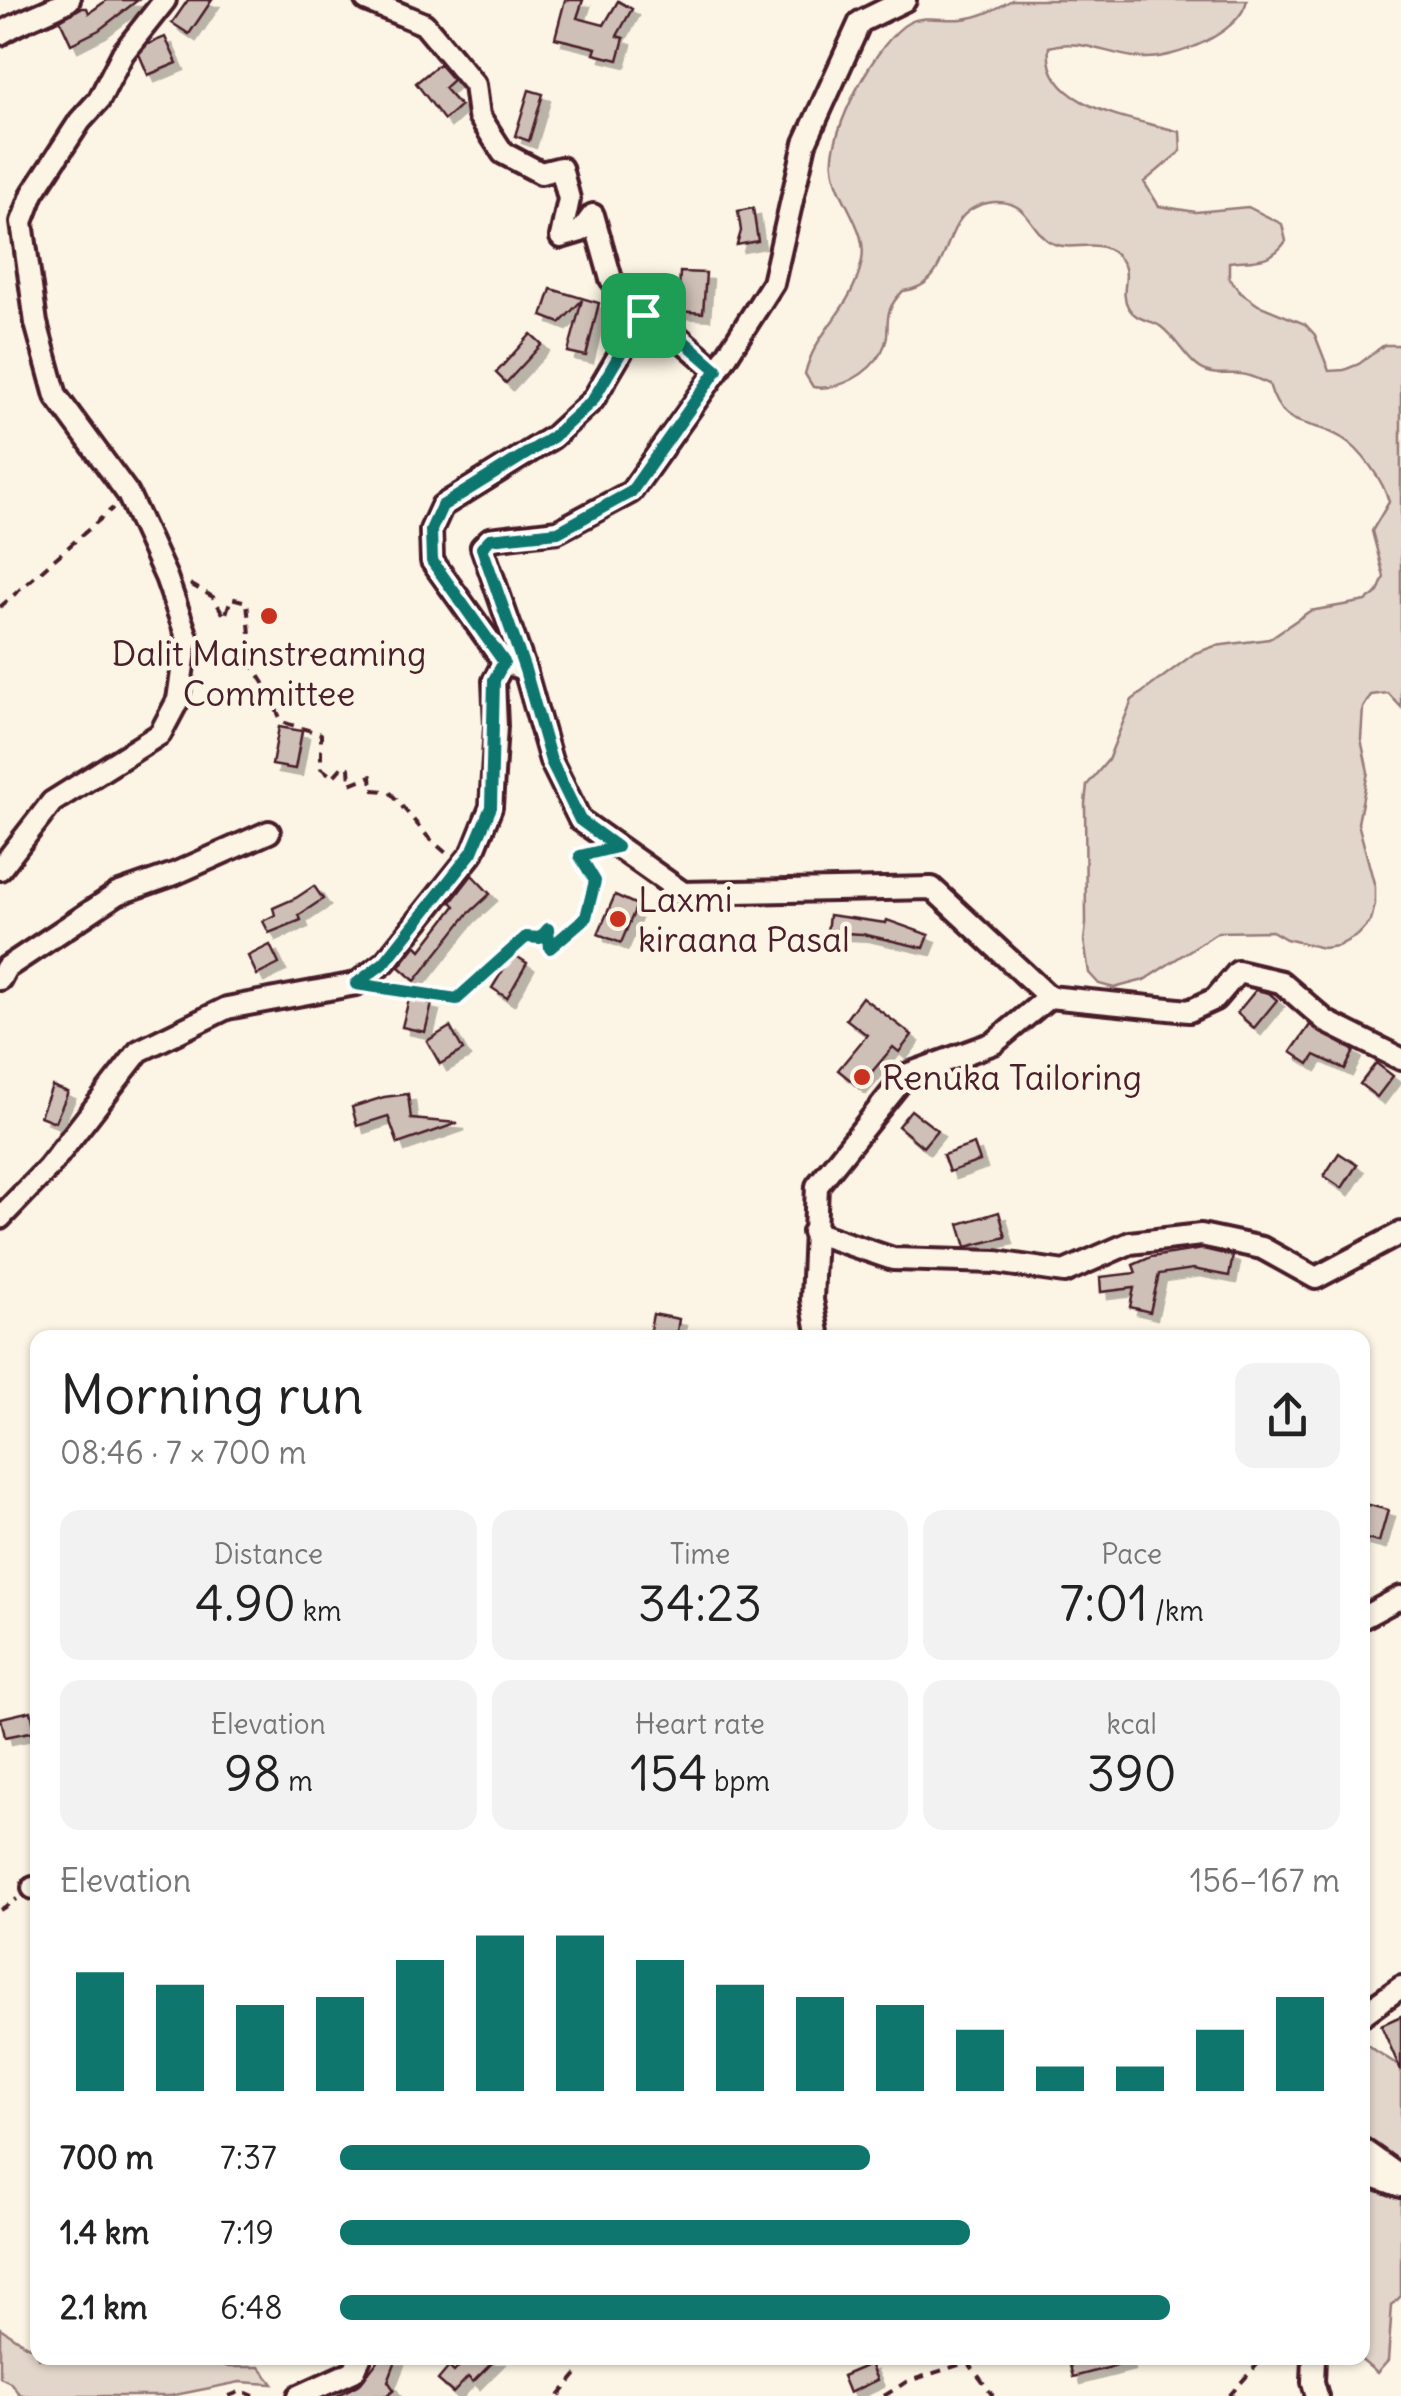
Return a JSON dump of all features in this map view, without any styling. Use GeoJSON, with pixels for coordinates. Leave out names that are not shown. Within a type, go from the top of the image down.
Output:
{"type":"FeatureCollection","features":[{"type":"Feature","properties":{"kind":"street"},"geometry":{"type":"LineString","coordinates":[[0,34],[30,15],[52,10],[70,0]]}},
{"type":"Feature","properties":{"kind":"street"},"geometry":{"type":"LineString","coordinates":[[0,868],[52,802],[160,734],[178,700],[187,637],[166,577],[128,494],[56,396],[36,323],[22,222],[33,193],[80,121],[99,100],[123,52],[165,0]]}},
{"type":"Feature","properties":{"kind":"street"},"geometry":{"type":"LineString","coordinates":[[366,0],[424,24],[474,85],[479,116],[503,153],[541,174],[561,168],[569,199],[560,237],[580,230],[593,215],[610,279],[643,315],[678,336],[717,370]]}},
{"type":"Feature","properties":{"kind":"street"},"geometry":{"type":"LineString","coordinates":[[905,0],[860,22],[805,143],[773,283],[631,492],[558,532],[490,539],[482,548],[525,670],[551,761],[580,820],[683,893],[932,888],[1049,997],[1189,1011],[1215,999],[1238,972],[1281,982],[1326,1022],[1401,1059]]}},
{"type":"Feature","properties":{"kind":"street"},"geometry":{"type":"LineString","coordinates":[[525,670],[504,662],[432,561],[431,530],[442,506],[553,437],[593,400],[643,315]]}},
{"type":"Feature","properties":{"kind":"street"},"geometry":{"type":"LineString","coordinates":[[0,1218],[48,1168],[139,1051],[227,1008],[356,984],[385,962],[472,852],[491,807],[494,680],[504,662]]}},
{"type":"Feature","properties":{"kind":"street"},"geometry":{"type":"LineString","coordinates":[[0,979],[6,968],[116,894],[174,874],[269,832]]}},
{"type":"Feature","properties":{"kind":"street"},"geometry":{"type":"LineString","coordinates":[[817,1330],[812,1300],[816,1186],[906,1076],[994,1042],[1049,997]]}},
{"type":"Feature","properties":{"kind":"street"},"geometry":{"type":"LineString","coordinates":[[813,1232],[892,1259],[996,1262],[1064,1272],[1130,1243],[1200,1235],[1262,1248],[1316,1278],[1401,1232]]}},
{"type":"Feature","properties":{"kind":"street"},"geometry":{"type":"LineString","coordinates":[[1370,1614],[1401,1597]]}},
{"type":"Feature","properties":{"kind":"street"},"geometry":{"type":"LineString","coordinates":[[1370,2009],[1401,1987]]}},
{"type":"Feature","properties":{"kind":"street"},"geometry":{"type":"LineString","coordinates":[[1370,2155],[1401,2177]]}},
{"type":"Feature","properties":{"kind":"street"},"geometry":{"type":"LineString","coordinates":[[1370,2175],[1401,2186]]}},
{"type":"Feature","properties":{"kind":"street"},"geometry":{"type":"LineString","coordinates":[[299,2396],[354,2371],[357,2365]]}},
{"type":"Feature","properties":{"kind":"street"},"geometry":{"type":"LineString","coordinates":[[1314,2365],[1313,2382],[1318,2396]]}},
{"type":"Feature","properties":{"kind":"path"},"geometry":{"type":"LineString","coordinates":[[0,608],[128,494]]}},
{"type":"Feature","properties":{"kind":"path"},"geometry":{"type":"LineString","coordinates":[[166,577],[196,586],[212,597],[225,617],[230,598],[247,602],[253,666],[282,722],[322,734],[321,768],[334,777],[343,766],[349,768],[350,784],[371,776],[372,790],[389,791],[428,837],[461,866]]}},
{"type":"Feature","properties":{"kind":"path"},"geometry":{"type":"LineString","coordinates":[[356,984],[457,999],[526,937],[540,938],[548,929],[550,948],[586,917],[595,881],[580,856],[617,847]]}},
{"type":"Feature","properties":{"kind":"path"},"geometry":{"type":"LineString","coordinates":[[559,2396],[578,2373],[577,2365]]}},
{"type":"Feature","properties":{"kind":"path"},"geometry":{"type":"LineString","coordinates":[[884,2396],[906,2382],[959,2365]]}},
{"type":"Feature","properties":{"kind":"path"},"geometry":{"type":"LineString","coordinates":[[970,2365],[993,2396]]}},
{"type":"Feature","properties":{"kind":"path"},"geometry":{"type":"LineString","coordinates":[[1229,2396],[1256,2365]]}},
{"type":"Feature","properties":{"kind":"path"},"geometry":{"type":"LineString","coordinates":[[229,2396],[242,2392],[254,2396]]}},
{"type":"Feature","properties":{"kind":"shaded area"},"geometry":{"type":"Polygon","coordinates":[[[1012,0],[1247,0],[1242,12],[1219,34],[1170,55],[1142,58],[1061,45],[1049,47],[1051,68],[1061,85],[1096,108],[1180,132],[1181,151],[1144,182],[1159,206],[1196,212],[1248,207],[1282,224],[1286,241],[1280,248],[1261,259],[1229,262],[1229,278],[1258,305],[1305,324],[1315,335],[1329,371],[1359,364],[1384,345],[1401,345],[1401,707],[1388,693],[1371,695],[1363,708],[1361,739],[1368,772],[1358,823],[1375,887],[1375,904],[1371,921],[1358,935],[1338,946],[1323,948],[1286,939],[1272,931],[1218,932],[1144,980],[1114,988],[1099,984],[1089,973],[1084,941],[1085,803],[1087,785],[1108,760],[1132,700],[1195,653],[1215,646],[1269,639],[1310,611],[1366,601],[1378,592],[1384,577],[1372,531],[1389,502],[1377,476],[1357,450],[1330,432],[1289,417],[1275,400],[1269,384],[1244,375],[1201,369],[1160,326],[1131,312],[1125,300],[1124,266],[1113,252],[1097,246],[1055,244],[1020,209],[1005,202],[975,207],[962,218],[933,275],[921,286],[903,291],[895,300],[888,315],[886,343],[861,374],[823,388],[813,387],[805,374],[817,344],[851,292],[862,260],[860,236],[833,167],[838,132],[858,87],[884,46],[910,22],[969,18],[1012,0]]]}},
{"type":"Feature","properties":{"kind":"shaded area"},"geometry":{"type":"Polygon","coordinates":[[[1370,2047],[1401,2067],[1401,2296],[1392,2305],[1388,2361],[1377,2373],[1367,2365],[1370,2047]]]}},
{"type":"Feature","properties":{"kind":"shaded area"},"geometry":{"type":"Polygon","coordinates":[[[0,2328],[30,2347],[30,2365],[260,2367],[273,2384],[240,2382],[170,2396],[27,2396],[0,2377],[0,2328]]]}},
{"type":"Feature","properties":{"kind":"building"},"geometry":{"type":"Polygon","coordinates":[[[107,0],[138,0],[99,30],[71,44],[60,20],[81,8],[87,8],[89,13],[107,0]]]}},
{"type":"Feature","properties":{"kind":"building"},"geometry":{"type":"Polygon","coordinates":[[[188,0],[212,0],[189,34],[172,23],[188,0]]]}},
{"type":"Feature","properties":{"kind":"building"},"geometry":{"type":"Polygon","coordinates":[[[565,0],[583,0],[577,18],[604,25],[618,1],[632,9],[617,36],[624,38],[618,60],[594,54],[596,48],[555,38],[565,0]]]}},
{"type":"Feature","properties":{"kind":"building"},"geometry":{"type":"Polygon","coordinates":[[[165,37],[177,63],[148,75],[139,54],[148,44],[165,37]]]}},
{"type":"Feature","properties":{"kind":"building"},"geometry":{"type":"Polygon","coordinates":[[[439,64],[453,80],[444,88],[460,106],[444,120],[416,83],[439,64]]]}},
{"type":"Feature","properties":{"kind":"building"},"geometry":{"type":"Polygon","coordinates":[[[529,90],[543,94],[529,141],[515,136],[529,90]]]}},
{"type":"Feature","properties":{"kind":"building"},"geometry":{"type":"Polygon","coordinates":[[[753,208],[758,241],[737,245],[741,231],[738,211],[753,208]]]}},
{"type":"Feature","properties":{"kind":"building"},"geometry":{"type":"Polygon","coordinates":[[[680,272],[706,273],[703,313],[678,311],[680,272]]]}},
{"type":"Feature","properties":{"kind":"building"},"geometry":{"type":"Polygon","coordinates":[[[551,289],[599,303],[586,356],[568,352],[582,300],[560,323],[542,316],[551,289]]]}},
{"type":"Feature","properties":{"kind":"building"},"geometry":{"type":"Polygon","coordinates":[[[531,334],[542,344],[506,383],[496,373],[531,334]]]}},
{"type":"Feature","properties":{"kind":"building"},"geometry":{"type":"Polygon","coordinates":[[[279,727],[302,731],[295,769],[272,765],[279,727]]]}},
{"type":"Feature","properties":{"kind":"building"},"geometry":{"type":"Polygon","coordinates":[[[472,875],[490,894],[467,915],[415,981],[399,967],[416,945],[421,950],[455,906],[451,902],[472,875]]]}},
{"type":"Feature","properties":{"kind":"building"},"geometry":{"type":"Polygon","coordinates":[[[314,886],[323,899],[299,915],[301,920],[269,933],[263,921],[275,915],[273,908],[314,886]]]}},
{"type":"Feature","properties":{"kind":"building","name":"Laxmi kiraana Pasal"},"geometry":{"type":"Polygon","coordinates":[[[615,895],[637,905],[621,943],[598,934],[615,895]]]}},
{"type":"Feature","properties":{"kind":"building"},"geometry":{"type":"Polygon","coordinates":[[[829,915],[886,923],[887,920],[929,935],[924,948],[862,934],[827,932],[829,915]]]}},
{"type":"Feature","properties":{"kind":"building"},"geometry":{"type":"Polygon","coordinates":[[[270,945],[279,964],[257,975],[248,956],[270,945]]]}},
{"type":"Feature","properties":{"kind":"building"},"geometry":{"type":"Polygon","coordinates":[[[513,954],[527,963],[507,998],[492,988],[513,954]]]}},
{"type":"Feature","properties":{"kind":"building"},"geometry":{"type":"Polygon","coordinates":[[[1256,990],[1277,1000],[1254,1028],[1237,1013],[1256,990]]]}},
{"type":"Feature","properties":{"kind":"building"},"geometry":{"type":"Polygon","coordinates":[[[862,997],[912,1035],[899,1052],[893,1047],[859,1087],[838,1070],[867,1035],[846,1019],[862,997]]]}},
{"type":"Feature","properties":{"kind":"building"},"geometry":{"type":"Polygon","coordinates":[[[409,999],[432,1004],[425,1032],[402,1027],[409,999]]]}},
{"type":"Feature","properties":{"kind":"building"},"geometry":{"type":"Polygon","coordinates":[[[1310,1025],[1354,1051],[1345,1069],[1315,1055],[1309,1064],[1291,1052],[1310,1025]]]}},
{"type":"Feature","properties":{"kind":"building"},"geometry":{"type":"Polygon","coordinates":[[[450,1027],[463,1050],[440,1064],[427,1041],[450,1027]]]}},
{"type":"Feature","properties":{"kind":"building"},"geometry":{"type":"Polygon","coordinates":[[[1376,1063],[1393,1076],[1377,1097],[1360,1084],[1376,1063]]]}},
{"type":"Feature","properties":{"kind":"building"},"geometry":{"type":"Polygon","coordinates":[[[52,1086],[68,1092],[55,1122],[40,1116],[52,1086]]]}},
{"type":"Feature","properties":{"kind":"building"},"geometry":{"type":"Polygon","coordinates":[[[408,1094],[411,1119],[458,1123],[398,1144],[388,1116],[357,1126],[352,1107],[408,1094]]]}},
{"type":"Feature","properties":{"kind":"building"},"geometry":{"type":"Polygon","coordinates":[[[911,1110],[937,1130],[923,1147],[898,1126],[911,1110]]]}},
{"type":"Feature","properties":{"kind":"building"},"geometry":{"type":"Polygon","coordinates":[[[974,1144],[980,1161],[949,1172],[943,1155],[974,1144]]]}},
{"type":"Feature","properties":{"kind":"building"},"geometry":{"type":"Polygon","coordinates":[[[1339,1153],[1357,1165],[1342,1188],[1324,1176],[1339,1153]]]}},
{"type":"Feature","properties":{"kind":"building"},"geometry":{"type":"Polygon","coordinates":[[[999,1212],[1006,1237],[966,1247],[959,1224],[999,1212]]]}},
{"type":"Feature","properties":{"kind":"building"},"geometry":{"type":"Polygon","coordinates":[[[1203,1249],[1233,1256],[1229,1276],[1193,1269],[1159,1274],[1150,1312],[1130,1307],[1134,1288],[1101,1292],[1100,1277],[1136,1273],[1133,1265],[1151,1257],[1203,1249]]]}},
{"type":"Feature","properties":{"kind":"building"},"geometry":{"type":"Polygon","coordinates":[[[653,1314],[679,1319],[677,1330],[650,1330],[653,1314]]]}},
{"type":"Feature","properties":{"kind":"building"},"geometry":{"type":"Polygon","coordinates":[[[1370,1505],[1388,1510],[1379,1542],[1370,1540],[1370,1505]]]}},
{"type":"Feature","properties":{"kind":"building"},"geometry":{"type":"Polygon","coordinates":[[[30,1711],[30,1732],[5,1737],[1,1718],[30,1711]]]}},
{"type":"Feature","properties":{"kind":"building"},"geometry":{"type":"Polygon","coordinates":[[[1401,2016],[1401,2071],[1381,2025],[1401,2016]]]}},
{"type":"Feature","properties":{"kind":"building"},"geometry":{"type":"Polygon","coordinates":[[[375,2365],[394,2365],[388,2381],[394,2390],[387,2396],[337,2396],[361,2383],[375,2365]]]}},
{"type":"Feature","properties":{"kind":"building"},"geometry":{"type":"Polygon","coordinates":[[[460,2365],[490,2365],[473,2382],[468,2377],[453,2393],[438,2380],[449,2367],[454,2372],[460,2365]]]}},
{"type":"Feature","properties":{"kind":"building"},"geometry":{"type":"Polygon","coordinates":[[[870,2365],[877,2380],[849,2393],[842,2376],[870,2365]]]}},
{"type":"Feature","properties":{"kind":"building"},"geometry":{"type":"Polygon","coordinates":[[[1070,2365],[1119,2365],[1073,2377],[1070,2365]]]}},
{"type":"Feature","properties":{"kind":"place","name":"Dalit Mainstreaming Committee"},"geometry":{"type":"Point","coordinates":[269,616]}},
{"type":"Feature","properties":{"kind":"place","name":"Laxmi kiraana Pasal"},"geometry":{"type":"Point","coordinates":[618,919]}},
{"type":"Feature","properties":{"kind":"place","name":"Renuka Tailoring"},"geometry":{"type":"Point","coordinates":[862,1077]}},
{"type":"Feature","properties":{"kind":"route"},"geometry":{"type":"LineString","coordinates":[[643,315],[678,336],[717,370],[631,492],[558,532],[490,539],[482,548],[525,670],[551,761],[580,820],[617,847],[580,856],[595,881],[586,917],[550,948],[548,929],[540,938],[526,937],[457,999],[356,984],[385,962],[472,852],[491,807],[496,726],[494,680],[504,662],[432,561],[431,530],[442,506],[553,437],[593,400],[643,315]]}}]}
